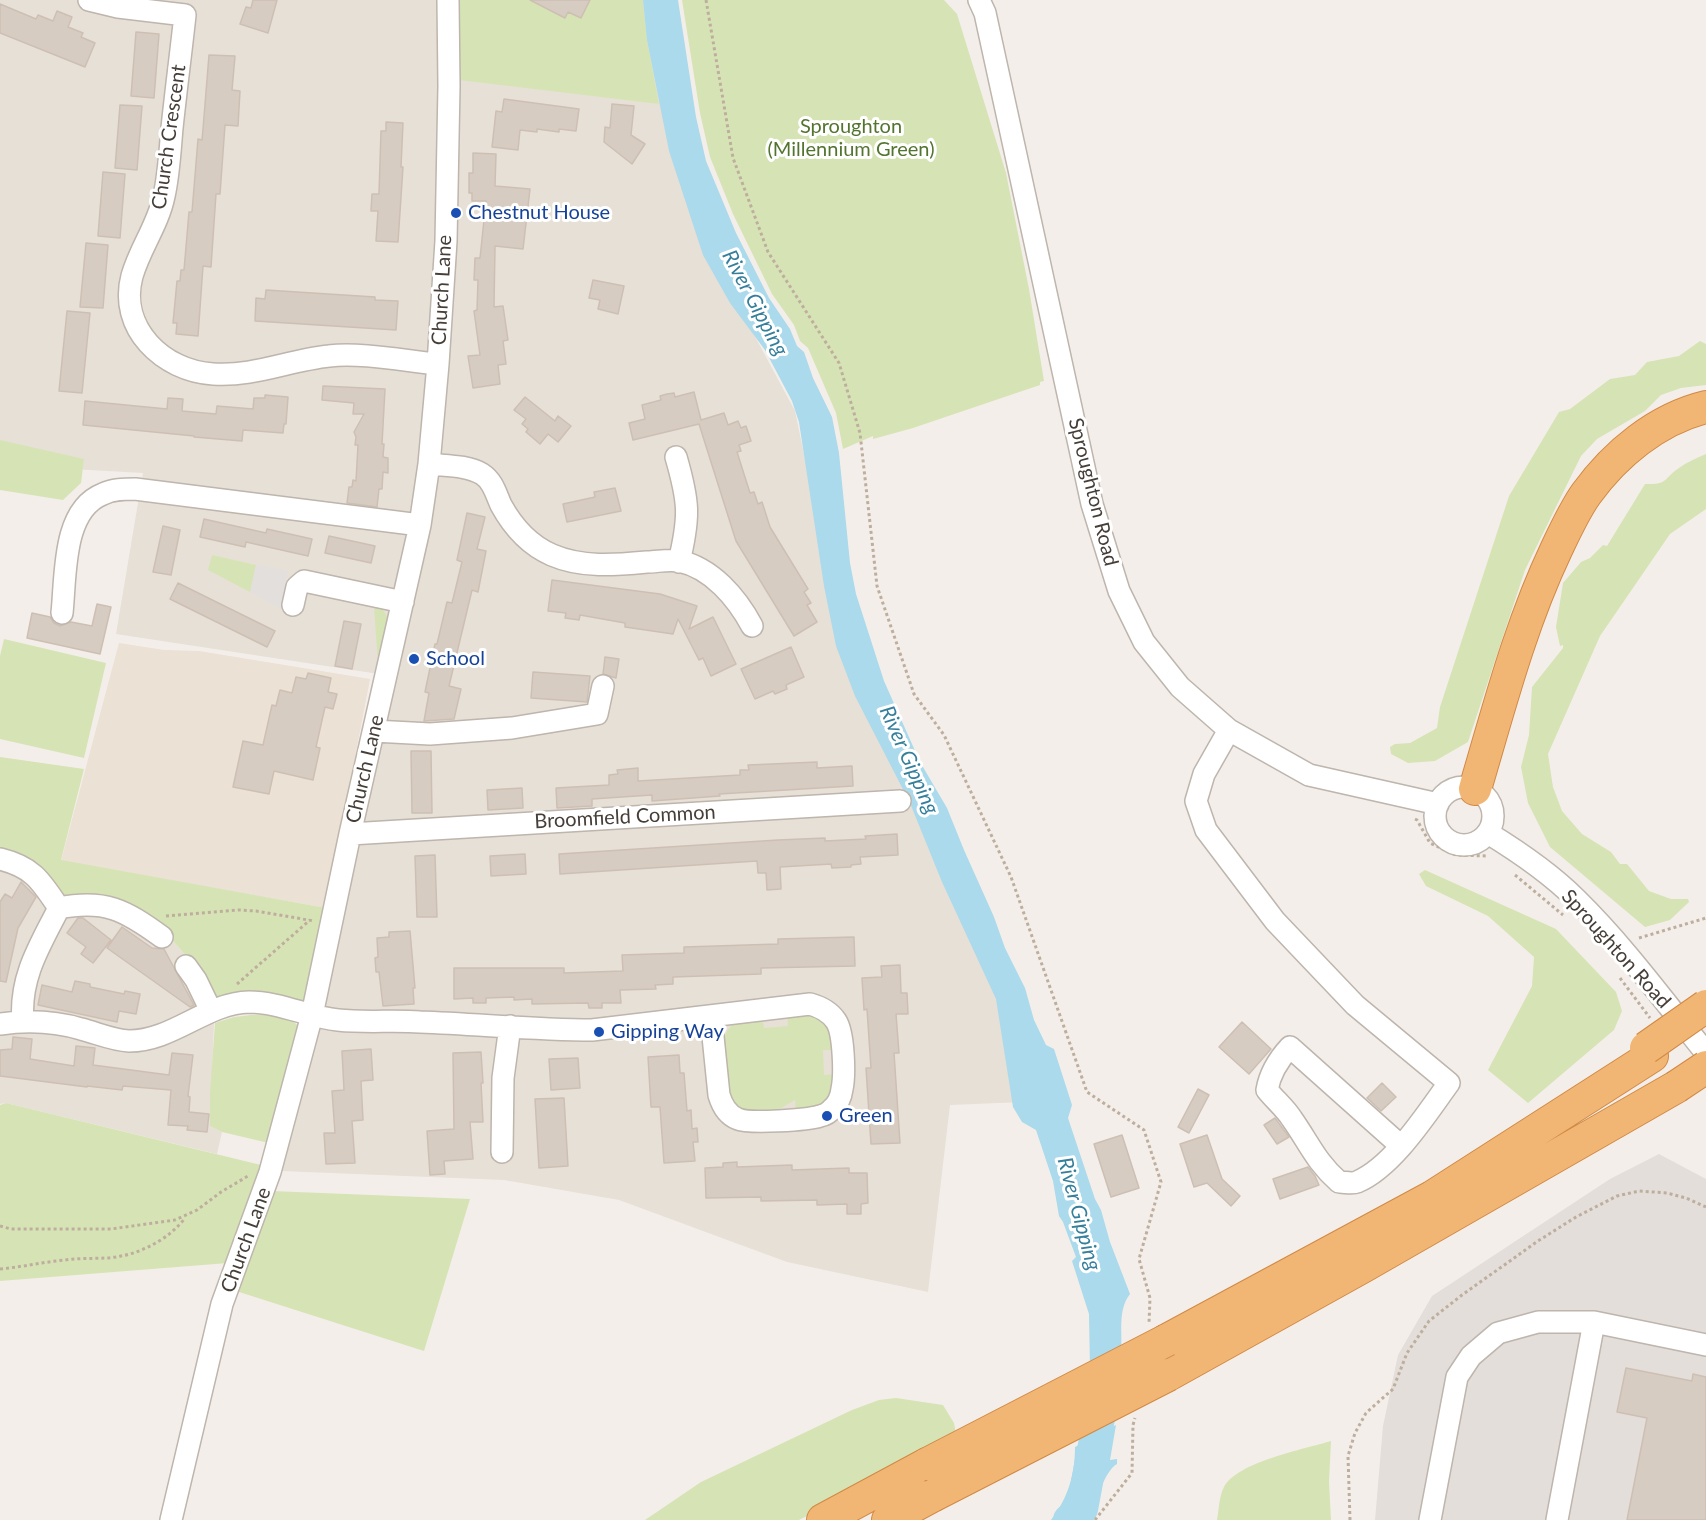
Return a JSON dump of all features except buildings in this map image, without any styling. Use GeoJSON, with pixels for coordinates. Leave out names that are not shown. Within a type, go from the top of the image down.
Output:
{"type":"FeatureCollection","features":[{"type":"Feature","properties":{"kind":"highway"},"geometry":{"type":"LineString","coordinates":[[1475,789],[1513,662],[1543,578],[1568,524],[1586,494],[1614,460],[1635,442],[1659,427],[1706,407]]}},
{"type":"Feature","properties":{"kind":"highway"},"geometry":{"type":"LineString","coordinates":[[823,1520],[1158,1335],[1432,1197],[1650,1042],[1706,1006]]}},
{"type":"Feature","properties":{"kind":"highway"},"geometry":{"type":"LineString","coordinates":[[1650,1042],[1706,1021]]}},
{"type":"Feature","properties":{"kind":"highway"},"geometry":{"type":"LineString","coordinates":[[888,1520],[1168,1375],[1364,1266],[1676,1087],[1706,1067]]}},
{"type":"Feature","properties":{"kind":"street","name":"Church Crescent"},"geometry":{"type":"LineString","coordinates":[[89,0],[118,7],[185,15],[164,196],[155,226],[135,265],[129,293],[132,312],[141,335],[157,353],[177,366],[211,374],[251,372],[331,356],[438,364]]}},
{"type":"Feature","properties":{"kind":"street","name":"Church Lane"},"geometry":{"type":"LineString","coordinates":[[171,1520],[222,1304],[270,1172],[312,1015],[320,922],[350,834],[420,525],[429,464],[446,241],[448,0]]}},
{"type":"Feature","properties":{"kind":"street","name":"Sproughton Road"},"geometry":{"type":"LineString","coordinates":[[979,0],[985,13],[995,57],[1092,504],[1119,591],[1144,642],[1180,687],[1229,730],[1309,775],[1438,804]]}},
{"type":"Feature","properties":{"kind":"street"},"geometry":{"type":"LineString","coordinates":[[676,457],[686,490],[688,519],[679,562]]}},
{"type":"Feature","properties":{"kind":"street"},"geometry":{"type":"LineString","coordinates":[[429,464],[465,468],[483,475],[489,481],[518,530],[527,540],[552,555],[582,564],[679,562],[701,570],[720,584],[735,600],[752,626]]}},
{"type":"Feature","properties":{"kind":"street"},"geometry":{"type":"LineString","coordinates":[[62,613],[70,534],[76,517],[100,494],[116,490],[135,489],[420,525]]}},
{"type":"Feature","properties":{"kind":"street"},"geometry":{"type":"LineString","coordinates":[[294,605],[297,587],[304,581],[403,602]]}},
{"type":"Feature","properties":{"kind":"street"},"geometry":{"type":"LineString","coordinates":[[374,730],[430,734],[512,728],[597,714],[603,686]]}},
{"type":"Feature","properties":{"kind":"street"},"geometry":{"type":"LineString","coordinates":[[1229,730],[1204,774],[1196,801],[1206,830],[1275,921],[1355,1005],[1449,1083],[1401,1146],[1386,1163],[1356,1182],[1339,1182],[1328,1173],[1311,1152],[1291,1118],[1267,1090],[1269,1079],[1280,1058],[1290,1047],[1401,1146]]}},
{"type":"Feature","properties":{"kind":"street"},"geometry":{"type":"LineString","coordinates":[[1457,788],[1475,789],[1482,792],[1492,805],[1493,821],[1488,833],[1479,842],[1471,845],[1452,843],[1444,838],[1439,830],[1436,821],[1438,804],[1443,797],[1457,788]]}},
{"type":"Feature","properties":{"kind":"street","name":"Broomfield Common"},"geometry":{"type":"LineString","coordinates":[[350,834],[900,801]]}},
{"type":"Feature","properties":{"kind":"street","name":"Sproughton Road"},"geometry":{"type":"LineString","coordinates":[[1488,833],[1533,862],[1575,898],[1618,944],[1706,1053]]}},
{"type":"Feature","properties":{"kind":"street"},"geometry":{"type":"LineString","coordinates":[[0,859],[19,865],[34,874],[59,908]]}},
{"type":"Feature","properties":{"kind":"street"},"geometry":{"type":"LineString","coordinates":[[59,908],[84,904],[106,906],[131,917],[162,937]]}},
{"type":"Feature","properties":{"kind":"street"},"geometry":{"type":"LineString","coordinates":[[23,1021],[23,997],[27,975],[34,954],[59,908]]}},
{"type":"Feature","properties":{"kind":"street"},"geometry":{"type":"LineString","coordinates":[[186,966],[216,1009]]}},
{"type":"Feature","properties":{"kind":"street"},"geometry":{"type":"LineString","coordinates":[[0,1024],[23,1021],[66,1025],[108,1038],[139,1040],[167,1032],[216,1009],[238,1004],[260,1003],[336,1020],[592,1030],[810,1004],[825,1010],[836,1020],[841,1033],[843,1084],[836,1104],[827,1113],[810,1118],[749,1122],[731,1115],[719,1095],[711,1017]]}},
{"type":"Feature","properties":{"kind":"street"},"geometry":{"type":"LineString","coordinates":[[502,1152],[503,1078],[510,1026]]}},
{"type":"Feature","properties":{"kind":"street"},"geometry":{"type":"LineString","coordinates":[[1430,1520],[1457,1377],[1471,1356],[1498,1333],[1538,1322],[1594,1322],[1706,1345]]}},
{"type":"Feature","properties":{"kind":"street"},"geometry":{"type":"LineString","coordinates":[[1557,1520],[1594,1322]]}},
{"type":"Feature","properties":{"kind":"path"},"geometry":{"type":"LineString","coordinates":[[706,0],[733,158],[768,252],[839,363],[860,433],[877,586],[914,694],[944,735],[1011,877],[1087,1092],[1144,1130],[1161,1182],[1139,1259],[1158,1335]]}},
{"type":"Feature","properties":{"kind":"path"},"geometry":{"type":"LineString","coordinates":[[1406,816],[1417,820],[1430,843],[1456,855],[1488,856],[1497,862]]}},
{"type":"Feature","properties":{"kind":"path"},"geometry":{"type":"LineString","coordinates":[[1506,869],[1563,915]]}},
{"type":"Feature","properties":{"kind":"path"},"geometry":{"type":"LineString","coordinates":[[155,915],[178,916],[239,910],[320,922]]}},
{"type":"Feature","properties":{"kind":"path"},"geometry":{"type":"LineString","coordinates":[[1618,944],[1706,918]]}},
{"type":"Feature","properties":{"kind":"path"},"geometry":{"type":"LineString","coordinates":[[216,1009],[224,995],[320,922]]}},
{"type":"Feature","properties":{"kind":"path"},"geometry":{"type":"LineString","coordinates":[[1615,971],[1650,1042]]}},
{"type":"Feature","properties":{"kind":"path"},"geometry":{"type":"LineString","coordinates":[[0,1269],[67,1259],[120,1257],[136,1252],[157,1242],[178,1227],[186,1217],[251,1174],[270,1172]]}},
{"type":"Feature","properties":{"kind":"path"},"geometry":{"type":"LineString","coordinates":[[1350,1520],[1348,1456],[1355,1433],[1366,1413],[1393,1389],[1407,1353],[1429,1321],[1538,1241],[1583,1212],[1617,1196],[1639,1191],[1667,1193],[1706,1207]]}},
{"type":"Feature","properties":{"kind":"path"},"geometry":{"type":"LineString","coordinates":[[0,1226],[111,1229],[186,1217]]}},
{"type":"Feature","properties":{"kind":"path"},"geometry":{"type":"LineString","coordinates":[[1095,1520],[1132,1473],[1133,1425],[1136,1414]]}},
{"type":"Feature","properties":{"kind":"shaded area"},"geometry":{"type":"Polygon","coordinates":[[[0,0],[655,0],[693,221],[795,411],[846,657],[1012,1030],[1023,1102],[950,1105],[928,1292],[787,1262],[619,1200],[504,1180],[281,1171],[392,676],[116,634],[143,473],[71,469],[0,453],[0,0]]]}},
{"type":"Feature","properties":{"kind":"shaded area"},"geometry":{"type":"Polygon","coordinates":[[[256,565],[288,571],[281,609],[250,592],[256,565]]]}},
{"type":"Feature","properties":{"kind":"shaded area"},"geometry":{"type":"Polygon","coordinates":[[[119,643],[164,650],[199,651],[370,679],[326,908],[61,861],[119,643]]]}},
{"type":"Feature","properties":{"kind":"shaded area"},"geometry":{"type":"Polygon","coordinates":[[[0,852],[77,899],[168,935],[200,972],[215,998],[210,1126],[222,1132],[217,1154],[6,1103],[0,1104],[0,852]]]}},
{"type":"Feature","properties":{"kind":"shaded area"},"geometry":{"type":"Polygon","coordinates":[[[1659,1154],[1706,1179],[1706,1520],[1375,1520],[1383,1426],[1398,1355],[1432,1296],[1610,1179],[1659,1154]]]}},
{"type":"Feature","properties":{"kind":"green space"},"geometry":{"type":"Polygon","coordinates":[[[455,0],[643,0],[647,40],[659,104],[459,80],[455,0]]]}},
{"type":"Feature","properties":{"kind":"green space","name":"Sproughton (Millennium Green)"},"geometry":{"type":"Polygon","coordinates":[[[682,0],[944,0],[957,14],[1006,173],[1044,381],[1040,382],[1040,385],[913,428],[873,439],[873,436],[843,449],[836,413],[808,348],[800,341],[794,325],[772,294],[733,214],[710,157],[700,113],[682,0]]]}},
{"type":"Feature","properties":{"kind":"green space"},"geometry":{"type":"Polygon","coordinates":[[[1700,341],[1706,344],[1706,385],[1681,388],[1661,395],[1645,411],[1597,439],[1581,456],[1525,570],[1468,742],[1435,761],[1408,763],[1391,754],[1390,747],[1395,744],[1410,743],[1437,728],[1440,707],[1509,496],[1559,412],[1570,409],[1610,379],[1635,375],[1647,362],[1679,356],[1700,341]]]}},
{"type":"Feature","properties":{"kind":"green space"},"geometry":{"type":"Polygon","coordinates":[[[0,440],[84,459],[81,483],[63,500],[0,490],[0,440]]]}},
{"type":"Feature","properties":{"kind":"green space"},"geometry":{"type":"Polygon","coordinates":[[[1706,454],[1706,509],[1670,534],[1600,636],[1548,754],[1553,787],[1562,811],[1582,834],[1611,852],[1620,864],[1627,864],[1649,891],[1671,899],[1688,899],[1689,902],[1670,920],[1645,927],[1550,847],[1528,803],[1521,767],[1529,735],[1532,687],[1563,648],[1563,645],[1560,646],[1556,627],[1563,583],[1581,562],[1590,558],[1603,545],[1607,546],[1645,484],[1665,481],[1682,466],[1706,454]]]}},
{"type":"Feature","properties":{"kind":"green space"},"geometry":{"type":"Polygon","coordinates":[[[212,555],[256,565],[250,592],[208,570],[212,555]]]}},
{"type":"Feature","properties":{"kind":"green space"},"geometry":{"type":"Polygon","coordinates":[[[374,607],[382,608],[388,618],[378,663],[374,607]]]}},
{"type":"Feature","properties":{"kind":"green space"},"geometry":{"type":"Polygon","coordinates":[[[4,639],[106,663],[84,758],[0,739],[0,656],[4,639]]]}},
{"type":"Feature","properties":{"kind":"green space"},"geometry":{"type":"Polygon","coordinates":[[[0,757],[84,769],[61,860],[326,908],[305,1001],[219,1001],[200,972],[168,935],[66,896],[0,852],[0,757]]]}},
{"type":"Feature","properties":{"kind":"green space"},"geometry":{"type":"Polygon","coordinates":[[[1425,870],[1556,929],[1616,992],[1622,1011],[1614,1030],[1528,1103],[1488,1070],[1532,986],[1534,957],[1488,916],[1426,886],[1419,874],[1425,870]]]}},
{"type":"Feature","properties":{"kind":"green space"},"geometry":{"type":"Polygon","coordinates":[[[805,1012],[827,1021],[836,1050],[823,1050],[824,1075],[836,1074],[827,1104],[796,1113],[795,1100],[764,1114],[731,1108],[722,1062],[724,1039],[728,1030],[738,1021],[762,1016],[764,1028],[788,1026],[787,1013],[805,1012]]]}},
{"type":"Feature","properties":{"kind":"green space"},"geometry":{"type":"Polygon","coordinates":[[[251,1015],[283,1017],[299,1027],[273,1144],[222,1132],[210,1126],[215,1023],[251,1015]]]}},
{"type":"Feature","properties":{"kind":"green space"},"geometry":{"type":"Polygon","coordinates":[[[6,1103],[261,1165],[228,1263],[0,1281],[0,1105],[6,1103]]]}},
{"type":"Feature","properties":{"kind":"green space"},"geometry":{"type":"Polygon","coordinates":[[[272,1191],[470,1199],[424,1351],[236,1291],[272,1191]]]}},
{"type":"Feature","properties":{"kind":"green space"},"geometry":{"type":"Polygon","coordinates":[[[896,1398],[943,1405],[954,1423],[957,1439],[799,1520],[645,1520],[701,1482],[852,1410],[879,1400],[896,1398]]]}},
{"type":"Feature","properties":{"kind":"green space"},"geometry":{"type":"Polygon","coordinates":[[[1331,1441],[1329,1482],[1331,1520],[1217,1520],[1222,1491],[1231,1478],[1243,1470],[1273,1458],[1331,1441]]]}},
{"type":"Feature","properties":{"kind":"water"},"geometry":{"type":"Polygon","coordinates":[[[643,0],[678,0],[696,117],[706,161],[736,233],[769,298],[790,329],[797,346],[804,352],[813,378],[832,417],[839,453],[850,563],[856,594],[884,681],[920,762],[947,808],[1005,948],[1025,988],[1034,1020],[1046,1045],[1054,1049],[1072,1105],[1068,1118],[1130,1294],[1123,1308],[1121,1353],[1090,1369],[1089,1314],[1072,1261],[1076,1257],[1059,1216],[1053,1181],[1036,1130],[1022,1122],[1013,1107],[996,999],[942,882],[910,803],[855,696],[836,646],[824,586],[799,422],[792,401],[765,350],[730,303],[703,255],[669,151],[647,40],[643,0]]]}},
{"type":"Feature","properties":{"kind":"water"},"geometry":{"type":"Polygon","coordinates":[[[1116,1425],[1110,1460],[1117,1459],[1117,1464],[1104,1480],[1088,1518],[1051,1520],[1069,1486],[1074,1467],[1075,1447],[1116,1425]]]}},
{"type":"Feature","properties":{"kind":"waterway","name":"River Gipping"},"geometry":{"type":"LineString","coordinates":[[1069,1520],[1082,1509],[1105,1386]]}},
{"type":"Feature","properties":{"kind":"place","name":"Chestnut House"},"geometry":{"type":"Point","coordinates":[456,213]}},
{"type":"Feature","properties":{"kind":"place","name":"School"},"geometry":{"type":"Point","coordinates":[414,659]}},
{"type":"Feature","properties":{"kind":"place","name":"Gipping Way"},"geometry":{"type":"Point","coordinates":[599,1032]}},
{"type":"Feature","properties":{"kind":"place","name":"Green"},"geometry":{"type":"Point","coordinates":[827,1116]}}]}
